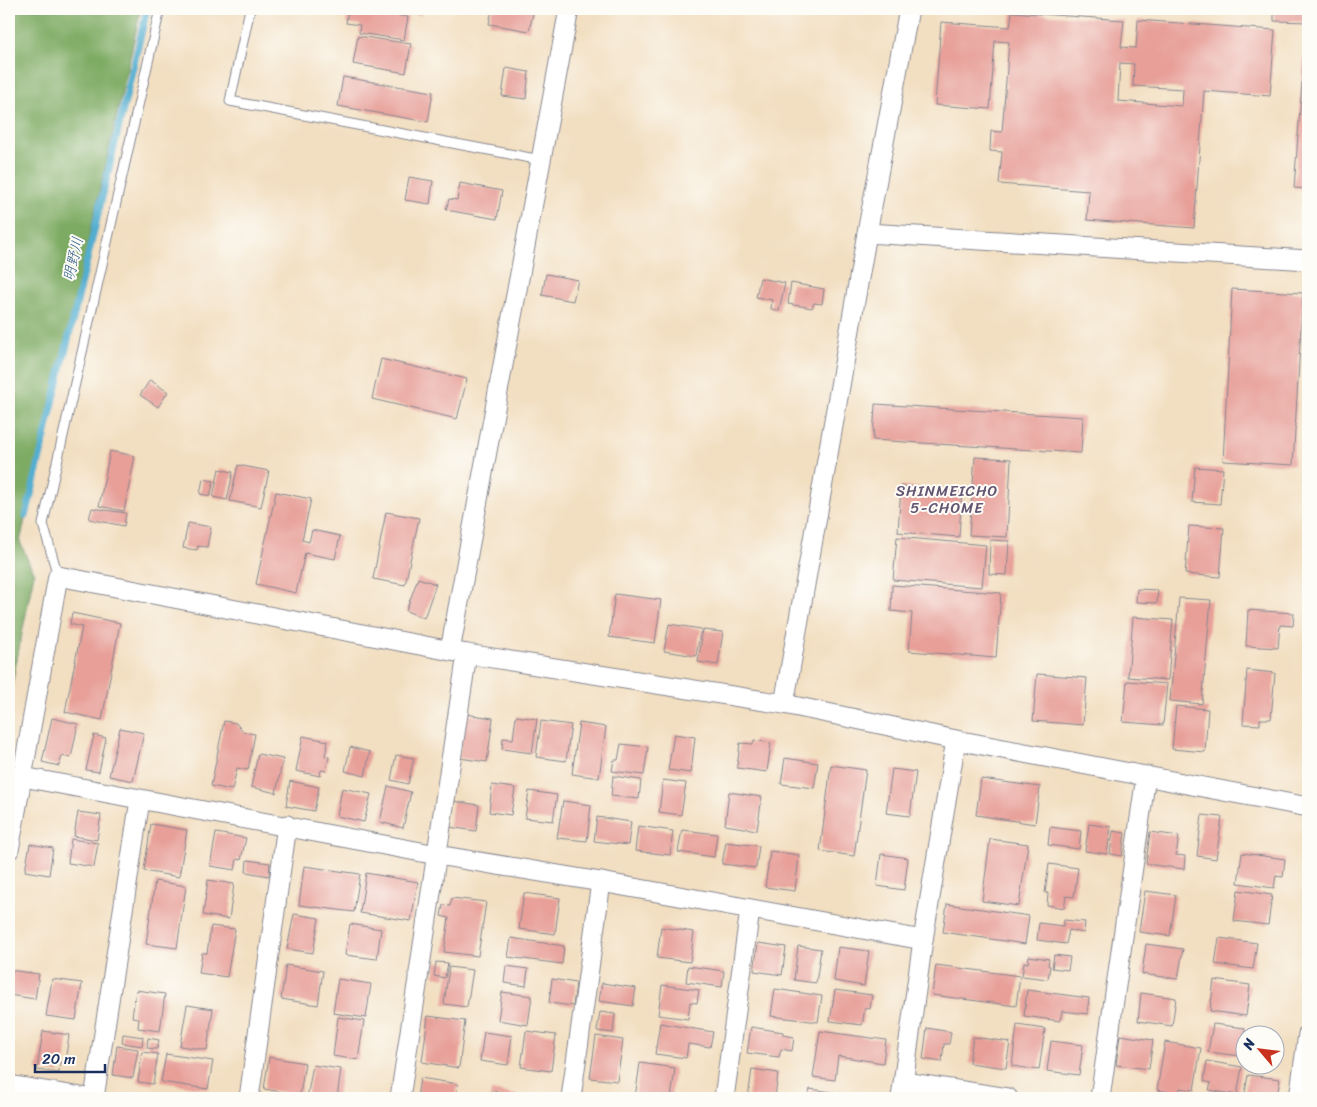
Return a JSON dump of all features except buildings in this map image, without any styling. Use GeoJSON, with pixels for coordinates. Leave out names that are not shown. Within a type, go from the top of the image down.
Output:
{"type":"FeatureCollection","features":[{"type":"Feature","properties":{"kind":"street"},"geometry":{"type":"LineString","coordinates":[[400,1098],[437,854],[458,652],[541,160],[569,9]]}},
{"type":"Feature","properties":{"kind":"street"},"geometry":{"type":"LineString","coordinates":[[784,704],[867,233],[909,9]]}},
{"type":"Feature","properties":{"kind":"street"},"geometry":{"type":"LineString","coordinates":[[867,233],[1308,260]]}},
{"type":"Feature","properties":{"kind":"street"},"geometry":{"type":"LineString","coordinates":[[9,850],[58,576],[458,652],[784,704],[956,740],[1308,807]]}},
{"type":"Feature","properties":{"kind":"street"},"geometry":{"type":"LineString","coordinates":[[956,740],[923,940],[903,1090],[1008,1098]]}},
{"type":"Feature","properties":{"kind":"street"},"geometry":{"type":"LineString","coordinates":[[1100,1098],[1146,776]]}},
{"type":"Feature","properties":{"kind":"street"},"geometry":{"type":"LineString","coordinates":[[23,777],[437,854],[923,940]]}},
{"type":"Feature","properties":{"kind":"street"},"geometry":{"type":"LineString","coordinates":[[94,1098],[140,800]]}},
{"type":"Feature","properties":{"kind":"street"},"geometry":{"type":"LineString","coordinates":[[249,1098],[287,825]]}},
{"type":"Feature","properties":{"kind":"street"},"geometry":{"type":"LineString","coordinates":[[571,1098],[601,882]]}},
{"type":"Feature","properties":{"kind":"street"},"geometry":{"type":"LineString","coordinates":[[724,1098],[750,910]]}},
{"type":"Feature","properties":{"kind":"street"},"geometry":{"type":"LineString","coordinates":[[1299,1098],[1308,1034]]}},
{"type":"Feature","properties":{"kind":"street"},"geometry":{"type":"LineString","coordinates":[[9,1085],[88,1098]]}},
{"type":"Feature","properties":{"kind":"lane"},"geometry":{"type":"LineString","coordinates":[[58,576],[43,524],[160,9]]}},
{"type":"Feature","properties":{"kind":"lane"},"geometry":{"type":"LineString","coordinates":[[250,9],[230,101],[541,160]]}},
{"type":"Feature","properties":{"kind":"green space"},"geometry":{"type":"Polygon","coordinates":[[[9,9],[141,9],[20,542],[34,574],[9,699],[9,9]]]}},
{"type":"Feature","properties":{"kind":"waterway","name":"明野川"},"geometry":{"type":"LineString","coordinates":[[26,516],[147,9]]}},
{"type":"Feature","properties":{"kind":"district","name":"SHINMEICHO 5-CHOME"},"geometry":{"type":"Point","coordinates":[947,500]}}]}
